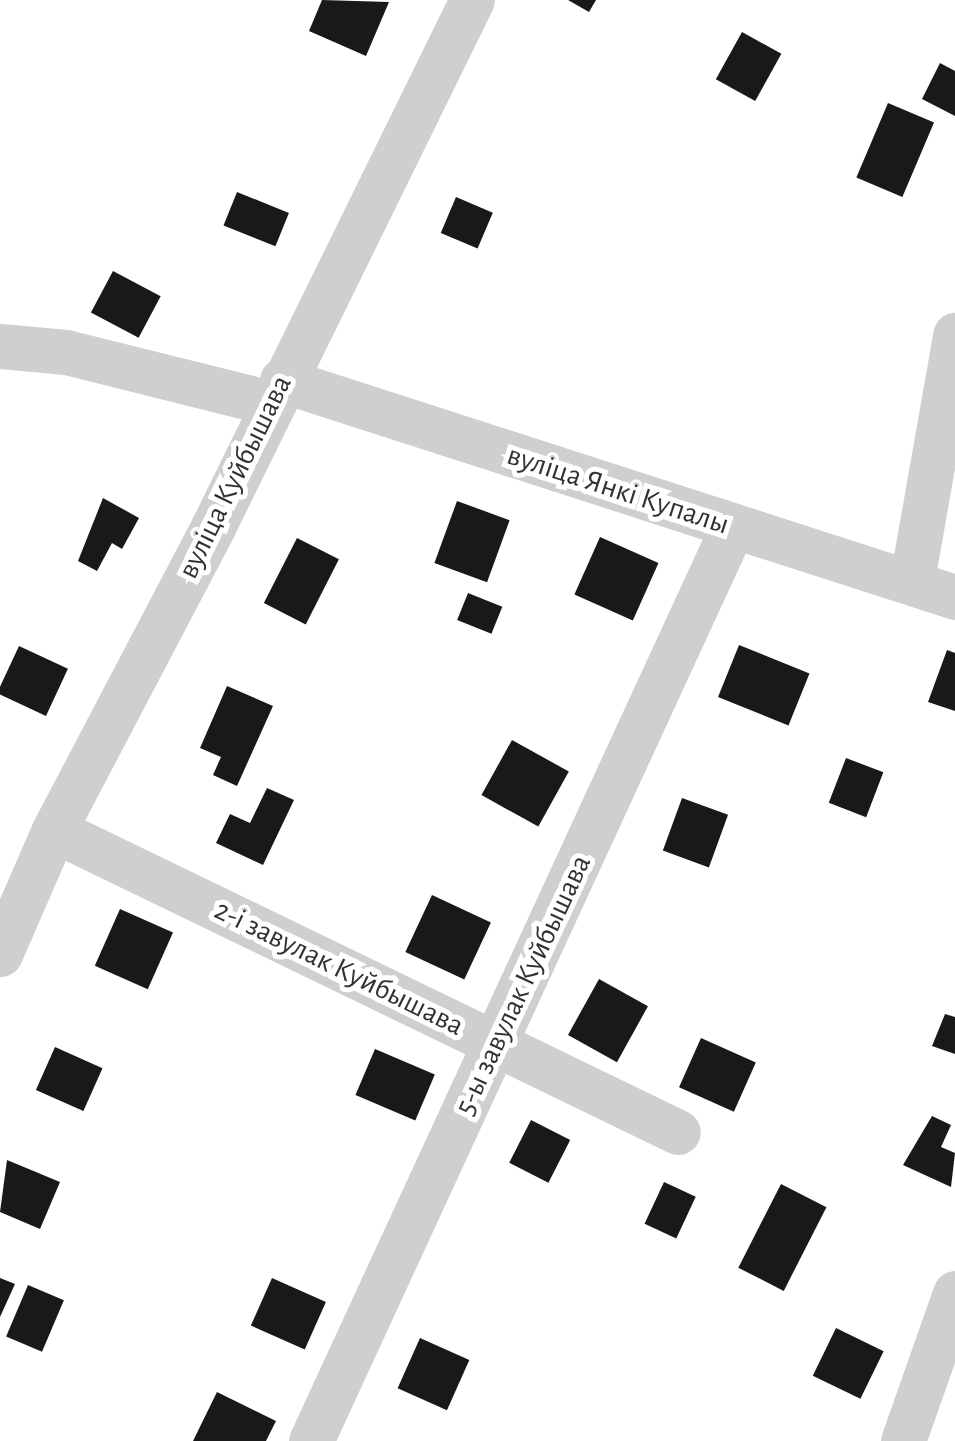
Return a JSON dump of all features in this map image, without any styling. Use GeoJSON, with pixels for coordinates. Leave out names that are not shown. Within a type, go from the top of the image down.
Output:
{"type":"FeatureCollection","features":[{"type":"Feature","properties":{"kind":"street","name":"вуліца Куйбышава"},"geometry":{"type":"LineString","coordinates":[[0,954],[54,830],[472,0]]}},
{"type":"Feature","properties":{"kind":"street"},"geometry":{"type":"LineString","coordinates":[[912,580],[955,335]]}},
{"type":"Feature","properties":{"kind":"street","name":"вуліца Янкі Купалы"},"geometry":{"type":"LineString","coordinates":[[0,346],[66,352],[276,391],[912,580],[955,597]]}},
{"type":"Feature","properties":{"kind":"street","name":"5-ы завулак Куйбышава"},"geometry":{"type":"LineString","coordinates":[[311,1441],[732,528]]}},
{"type":"Feature","properties":{"kind":"street","name":"2-і завулак Куйбышава"},"geometry":{"type":"LineString","coordinates":[[54,830],[678,1132]]}},
{"type":"Feature","properties":{"kind":"street"},"geometry":{"type":"LineString","coordinates":[[902,1441],[955,1293]]}},
{"type":"Feature","properties":{"kind":"building"},"geometry":{"type":"Polygon","coordinates":[[[322,0],[389,2],[366,56],[309,31],[322,0]]]}},
{"type":"Feature","properties":{"kind":"building"},"geometry":{"type":"Polygon","coordinates":[[[568,0],[596,0],[589,12],[568,0]]]}},
{"type":"Feature","properties":{"kind":"building"},"geometry":{"type":"Polygon","coordinates":[[[742,32],[781,54],[755,101],[716,79],[742,32]]]}},
{"type":"Feature","properties":{"kind":"building"},"geometry":{"type":"Polygon","coordinates":[[[940,63],[955,71],[955,116],[922,99],[940,63]]]}},
{"type":"Feature","properties":{"kind":"building"},"geometry":{"type":"Polygon","coordinates":[[[888,103],[934,123],[902,197],[856,178],[888,103]]]}},
{"type":"Feature","properties":{"kind":"building"},"geometry":{"type":"Polygon","coordinates":[[[237,192],[289,213],[275,246],[224,225],[237,192]]]}},
{"type":"Feature","properties":{"kind":"building"},"geometry":{"type":"Polygon","coordinates":[[[456,197],[493,213],[478,249],[441,233],[456,197]]]}},
{"type":"Feature","properties":{"kind":"building"},"geometry":{"type":"Polygon","coordinates":[[[113,271],[161,296],[139,338],[91,312],[113,271]]]}},
{"type":"Feature","properties":{"kind":"building"},"geometry":{"type":"Polygon","coordinates":[[[103,498],[139,518],[122,549],[112,543],[97,571],[78,561],[103,498]]]}},
{"type":"Feature","properties":{"kind":"building"},"geometry":{"type":"Polygon","coordinates":[[[457,501],[510,520],[487,582],[434,563],[457,501]]]}},
{"type":"Feature","properties":{"kind":"building"},"geometry":{"type":"Polygon","coordinates":[[[600,537],[658,563],[633,621],[574,595],[600,537]]]}},
{"type":"Feature","properties":{"kind":"building"},"geometry":{"type":"Polygon","coordinates":[[[297,538],[339,559],[306,624],[264,603],[297,538]]]}},
{"type":"Feature","properties":{"kind":"building"},"geometry":{"type":"Polygon","coordinates":[[[468,593],[502,607],[491,634],[457,620],[468,593]]]}},
{"type":"Feature","properties":{"kind":"building"},"geometry":{"type":"Polygon","coordinates":[[[739,645],[809,673],[788,725],[718,697],[739,645]]]}},
{"type":"Feature","properties":{"kind":"building"},"geometry":{"type":"Polygon","coordinates":[[[19,646],[68,669],[46,716],[0,695],[19,646]]]}},
{"type":"Feature","properties":{"kind":"building"},"geometry":{"type":"Polygon","coordinates":[[[947,650],[955,653],[955,711],[928,702],[947,650]]]}},
{"type":"Feature","properties":{"kind":"building"},"geometry":{"type":"Polygon","coordinates":[[[227,686],[273,706],[237,786],[213,775],[221,757],[200,748],[227,686]]]}},
{"type":"Feature","properties":{"kind":"building"},"geometry":{"type":"Polygon","coordinates":[[[512,740],[569,772],[538,827],[481,795],[512,740]]]}},
{"type":"Feature","properties":{"kind":"building"},"geometry":{"type":"Polygon","coordinates":[[[846,758],[883,772],[866,817],[829,803],[846,758]]]}},
{"type":"Feature","properties":{"kind":"building"},"geometry":{"type":"Polygon","coordinates":[[[267,788],[294,800],[263,865],[216,843],[230,814],[250,823],[267,788]]]}},
{"type":"Feature","properties":{"kind":"building"},"geometry":{"type":"Polygon","coordinates":[[[682,798],[728,815],[709,867],[663,851],[682,798]]]}},
{"type":"Feature","properties":{"kind":"building"},"geometry":{"type":"Polygon","coordinates":[[[432,895],[491,922],[464,980],[405,952],[432,895]]]}},
{"type":"Feature","properties":{"kind":"building"},"geometry":{"type":"Polygon","coordinates":[[[120,909],[173,933],[148,989],[95,966],[120,909]]]}},
{"type":"Feature","properties":{"kind":"building"},"geometry":{"type":"Polygon","coordinates":[[[599,979],[648,1006],[617,1062],[568,1035],[599,979]]]}},
{"type":"Feature","properties":{"kind":"building"},"geometry":{"type":"Polygon","coordinates":[[[945,1014],[955,1017],[955,1054],[932,1046],[945,1014]]]}},
{"type":"Feature","properties":{"kind":"building"},"geometry":{"type":"Polygon","coordinates":[[[701,1038],[756,1062],[734,1112],[679,1087],[701,1038]]]}},
{"type":"Feature","properties":{"kind":"building"},"geometry":{"type":"Polygon","coordinates":[[[55,1047],[103,1068],[83,1111],[36,1090],[55,1047]]]}},
{"type":"Feature","properties":{"kind":"building"},"geometry":{"type":"Polygon","coordinates":[[[375,1049],[435,1074],[415,1120],[355,1095],[375,1049]]]}},
{"type":"Feature","properties":{"kind":"building"},"geometry":{"type":"Polygon","coordinates":[[[932,1116],[951,1125],[941,1147],[955,1153],[951,1187],[903,1165],[932,1116]]]}},
{"type":"Feature","properties":{"kind":"building"},"geometry":{"type":"Polygon","coordinates":[[[531,1120],[570,1140],[548,1183],[509,1163],[531,1120]]]}},
{"type":"Feature","properties":{"kind":"building"},"geometry":{"type":"Polygon","coordinates":[[[7,1160],[60,1182],[40,1229],[0,1212],[7,1160]]]}},
{"type":"Feature","properties":{"kind":"building"},"geometry":{"type":"Polygon","coordinates":[[[664,1182],[696,1197],[676,1238],[645,1224],[664,1182]]]}},
{"type":"Feature","properties":{"kind":"building"},"geometry":{"type":"Polygon","coordinates":[[[781,1184],[826,1207],[784,1291],[738,1268],[781,1184]]]}},
{"type":"Feature","properties":{"kind":"building"},"geometry":{"type":"Polygon","coordinates":[[[0,1278],[15,1284],[0,1317],[0,1278]]]}},
{"type":"Feature","properties":{"kind":"building"},"geometry":{"type":"Polygon","coordinates":[[[272,1278],[326,1302],[305,1350],[251,1326],[272,1278]]]}},
{"type":"Feature","properties":{"kind":"building"},"geometry":{"type":"Polygon","coordinates":[[[28,1285],[64,1300],[42,1352],[6,1337],[28,1285]]]}},
{"type":"Feature","properties":{"kind":"building"},"geometry":{"type":"Polygon","coordinates":[[[836,1328],[884,1351],[860,1399],[813,1376],[836,1328]]]}},
{"type":"Feature","properties":{"kind":"building"},"geometry":{"type":"Polygon","coordinates":[[[420,1338],[469,1360],[447,1410],[398,1388],[420,1338]]]}},
{"type":"Feature","properties":{"kind":"building"},"geometry":{"type":"Polygon","coordinates":[[[217,1392],[276,1421],[266,1441],[193,1441],[217,1392]]]}}]}
